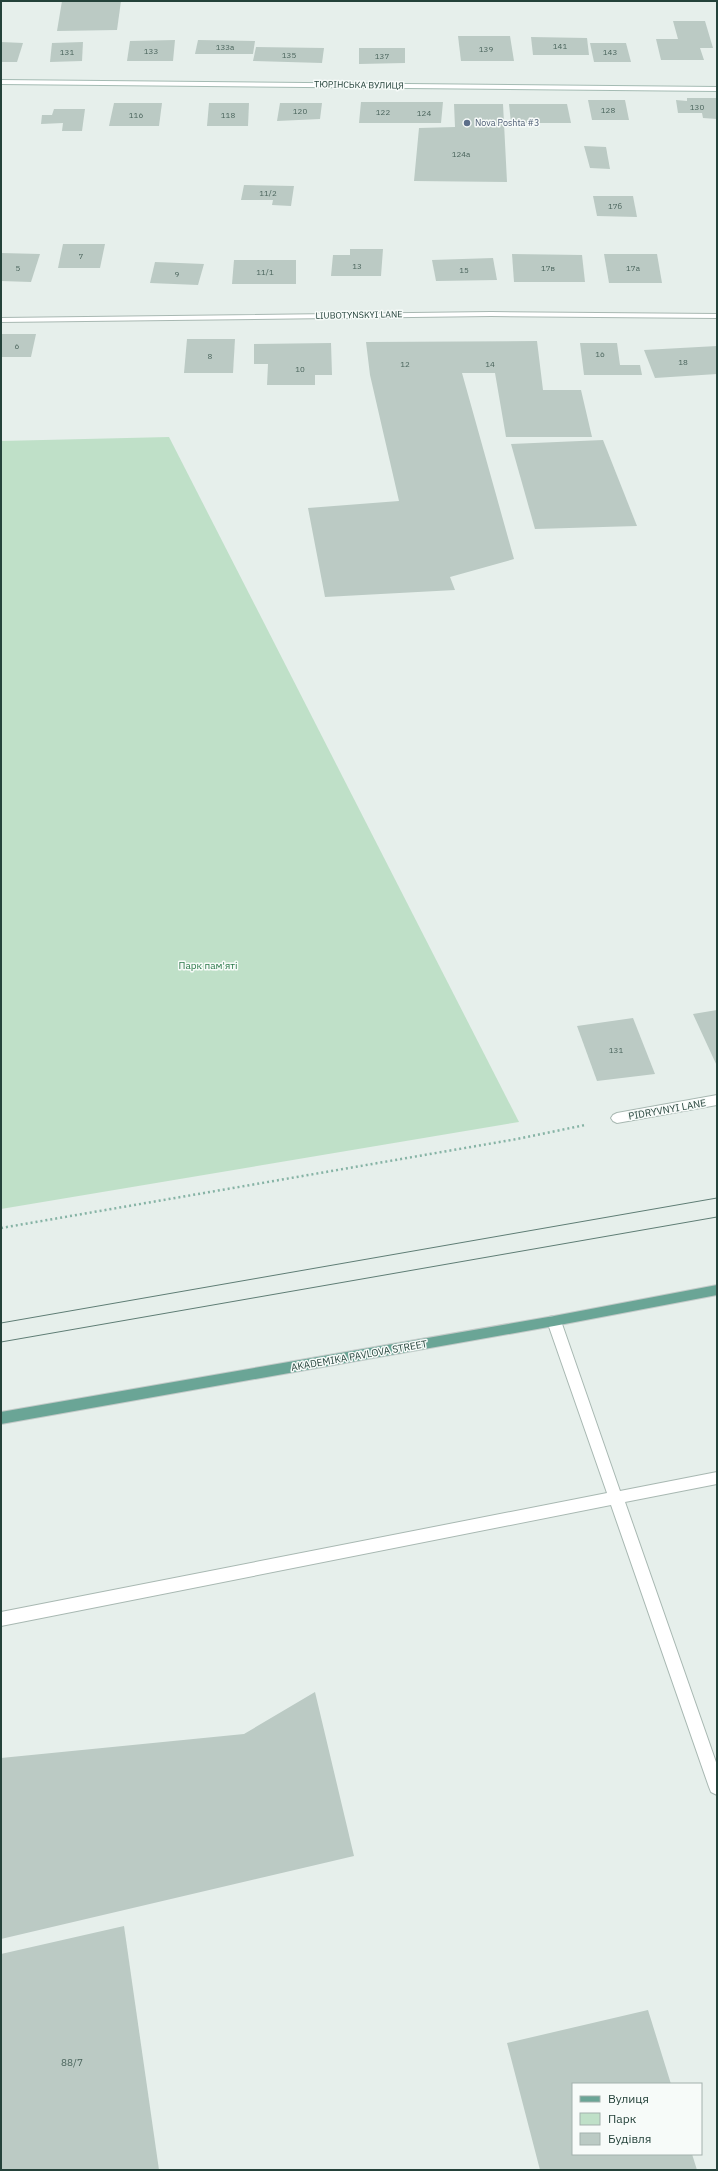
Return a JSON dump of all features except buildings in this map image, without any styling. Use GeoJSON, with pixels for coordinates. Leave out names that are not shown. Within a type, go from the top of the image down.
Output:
{"type":"FeatureCollection","features":[{"type":"Feature","properties":{"kind":"main road","name":"ТЮРІНСЬКА ВУЛИЦЯ"},"geometry":{"type":"LineString","coordinates":[[1,82],[717,89]]}},
{"type":"Feature","properties":{"kind":"main road","name":"LIUBOTYNSKYI LANE"},"geometry":{"type":"LineString","coordinates":[[1,320],[491,314],[717,316]]}},
{"type":"Feature","properties":{"kind":"main road","name":"PIDRYVNYI LANE"},"geometry":{"type":"LineString","coordinates":[[617,1118],[717,1100]]}},
{"type":"Feature","properties":{"kind":"main road","name":"AKADEMIKA PAVLOVA STREET"},"geometry":{"type":"LineString","coordinates":[[1,1418],[717,1290]]}},
{"type":"Feature","properties":{"kind":"main road"},"geometry":{"type":"LineString","coordinates":[[554,1320],[618,1498],[717,1787]]}},
{"type":"Feature","properties":{"kind":"main road"},"geometry":{"type":"LineString","coordinates":[[1,1619],[717,1478]]}},
{"type":"Feature","properties":{"kind":"path"},"geometry":{"type":"LineString","coordinates":[[1,1228],[517,1139],[617,1118]]}},
{"type":"Feature","properties":{"kind":"green space","name":"Парк пам'яті"},"geometry":{"type":"Polygon","coordinates":[[[169,437],[519,1122],[1,1209],[1,441],[169,437]]]}},
{"type":"Feature","properties":{"kind":"tram line"},"geometry":{"type":"LineString","coordinates":[[1,1323],[717,1198]]}},
{"type":"Feature","properties":{"kind":"tram line"},"geometry":{"type":"LineString","coordinates":[[1,1342],[717,1217]]}},
{"type":"Feature","properties":{"kind":"place","name":"Nova Poshta #3"},"geometry":{"type":"Point","coordinates":[467,123]}}]}
